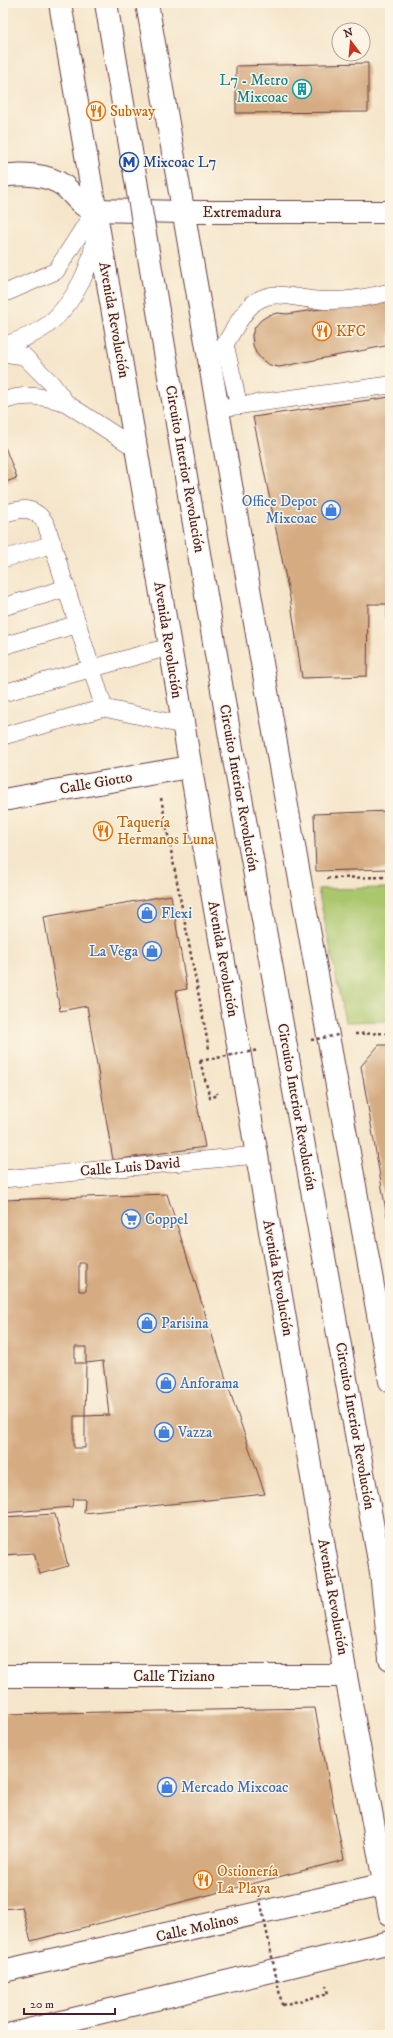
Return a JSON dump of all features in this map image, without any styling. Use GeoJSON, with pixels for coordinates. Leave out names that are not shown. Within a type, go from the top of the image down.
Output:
{"type":"FeatureCollection","features":[{"type":"Feature","properties":{"kind":"main road","name":"Avenida Revolución"},"geometry":{"type":"LineString","coordinates":[[60,3],[189,767],[346,1676],[388,1884],[390,1914]]}},
{"type":"Feature","properties":{"kind":"main road","name":"Circuito Interior Revolución"},"geometry":{"type":"LineString","coordinates":[[106,3],[230,737],[381,1572]]}},
{"type":"Feature","properties":{"kind":"main road"},"geometry":{"type":"LineString","coordinates":[[148,3],[182,212],[390,1381]]}},
{"type":"Feature","properties":{"kind":"main road"},"geometry":{"type":"LineString","coordinates":[[3,176],[28,175],[46,178],[62,185],[88,209],[95,210]]}},
{"type":"Feature","properties":{"kind":"main road","name":"Extremadura"},"geometry":{"type":"LineString","coordinates":[[95,210],[182,212],[390,212]]}},
{"type":"Feature","properties":{"kind":"main road","name":"Calle Giotto"},"geometry":{"type":"LineString","coordinates":[[3,800],[189,767]]}},
{"type":"Feature","properties":{"kind":"main road"},"geometry":{"type":"LineString","coordinates":[[381,1572],[390,1594]]}},
{"type":"Feature","properties":{"kind":"main road"},"geometry":{"type":"LineString","coordinates":[[381,1572],[390,1658]]}},
{"type":"Feature","properties":{"kind":"main road","name":"Calle Tiziano"},"geometry":{"type":"LineString","coordinates":[[3,1676],[346,1676]]}},
{"type":"Feature","properties":{"kind":"main road","name":"Calle Molinos"},"geometry":{"type":"LineString","coordinates":[[3,1971],[388,1884]]}},
{"type":"Feature","properties":{"kind":"main road"},"geometry":{"type":"LineString","coordinates":[[8,2035],[390,1942]]}},
{"type":"Feature","properties":{"kind":"lane"},"geometry":{"type":"LineString","coordinates":[[3,294],[56,271],[95,210]]}},
{"type":"Feature","properties":{"kind":"lane"},"geometry":{"type":"LineString","coordinates":[[3,346],[32,334],[49,324],[64,308],[81,282],[90,259],[95,234],[95,210]]}},
{"type":"Feature","properties":{"kind":"lane"},"geometry":{"type":"LineString","coordinates":[[239,406],[225,344],[246,310],[256,302],[266,296],[279,294],[318,300],[354,298],[390,292]]}},
{"type":"Feature","properties":{"kind":"lane"},"geometry":{"type":"LineString","coordinates":[[3,353],[24,356],[52,384],[66,403]]}},
{"type":"Feature","properties":{"kind":"lane"},"geometry":{"type":"LineString","coordinates":[[218,409],[390,385]]}},
{"type":"Feature","properties":{"kind":"lane"},"geometry":{"type":"LineString","coordinates":[[3,401],[25,396],[40,396],[66,403],[135,448]]}},
{"type":"Feature","properties":{"kind":"lane"},"geometry":{"type":"LineString","coordinates":[[3,514],[17,510],[29,509],[40,515],[46,524],[104,708]]}},
{"type":"Feature","properties":{"kind":"lane"},"geometry":{"type":"LineString","coordinates":[[3,559],[53,544]]}},
{"type":"Feature","properties":{"kind":"lane"},"geometry":{"type":"LineString","coordinates":[[3,607],[67,588]]}},
{"type":"Feature","properties":{"kind":"lane"},"geometry":{"type":"LineString","coordinates":[[3,646],[78,624]]}},
{"type":"Feature","properties":{"kind":"lane"},"geometry":{"type":"LineString","coordinates":[[3,693],[169,647]]}},
{"type":"Feature","properties":{"kind":"lane"},"geometry":{"type":"LineString","coordinates":[[3,736],[104,708],[182,725]]}},
{"type":"Feature","properties":{"kind":"lane","name":"Calle Luis David"},"geometry":{"type":"LineString","coordinates":[[3,1179],[257,1155]]}},
{"type":"Feature","properties":{"kind":"path"},"geometry":{"type":"LineString","coordinates":[[160,792],[212,1065]]}},
{"type":"Feature","properties":{"kind":"path"},"geometry":{"type":"LineString","coordinates":[[323,878],[390,877]]}},
{"type":"Feature","properties":{"kind":"path"},"geometry":{"type":"LineString","coordinates":[[353,1034],[390,1033]]}},
{"type":"Feature","properties":{"kind":"path"},"geometry":{"type":"LineString","coordinates":[[325,1037],[346,1034]]}},
{"type":"Feature","properties":{"kind":"path"},"geometry":{"type":"LineString","coordinates":[[200,1061],[210,1098],[218,1095],[216,1088]]}},
{"type":"Feature","properties":{"kind":"path"},"geometry":{"type":"LineString","coordinates":[[257,1885],[282,2005],[328,1994]]}},
{"type":"Feature","properties":{"kind":"green space"},"geometry":{"type":"Polygon","coordinates":[[[390,888],[390,1021],[345,1022],[318,889],[390,888]]]}},
{"type":"Feature","properties":{"kind":"building","name":"L7 - Metro Mixcoac"},"geometry":{"type":"Polygon","coordinates":[[[368,63],[368,112],[236,113],[236,66],[368,63]]]}},
{"type":"Feature","properties":{"kind":"building","name":"KFC"},"geometry":{"type":"Polygon","coordinates":[[[390,299],[390,345],[279,367],[270,365],[262,360],[256,353],[253,345],[252,335],[255,327],[261,320],[269,315],[278,313],[287,314],[390,299]]]}},
{"type":"Feature","properties":{"kind":"building","name":"Office Depot Mixcoac"},"geometry":{"type":"Polygon","coordinates":[[[390,397],[390,640],[387,640],[387,604],[368,604],[367,676],[302,678],[291,603],[253,417],[390,397]]]}},
{"type":"Feature","properties":{"kind":"building"},"geometry":{"type":"Polygon","coordinates":[[[3,447],[5,447],[17,478],[3,483],[3,447]]]}},
{"type":"Feature","properties":{"kind":"building"},"geometry":{"type":"Polygon","coordinates":[[[390,811],[390,869],[316,871],[314,814],[390,811]]]}},
{"type":"Feature","properties":{"kind":"building"},"geometry":{"type":"Polygon","coordinates":[[[171,895],[187,989],[176,991],[205,1147],[113,1160],[87,1006],[60,1011],[44,917],[171,895]]]}},
{"type":"Feature","properties":{"kind":"building"},"geometry":{"type":"Polygon","coordinates":[[[379,1045],[390,1045],[390,1216],[387,1217],[361,1066],[379,1045]]]}},
{"type":"Feature","properties":{"kind":"building"},"geometry":{"type":"Polygon","coordinates":[[[167,1194],[234,1404],[265,1494],[84,1513],[85,1499],[73,1499],[72,1507],[3,1513],[3,1200],[167,1194]],[[79,1263],[79,1291],[86,1291],[86,1263],[79,1263]],[[75,1347],[75,1363],[86,1363],[86,1347],[75,1347]],[[103,1361],[86,1363],[85,1416],[109,1415],[103,1361]],[[74,1416],[74,1448],[85,1448],[85,1416],[74,1416]]]}},
{"type":"Feature","properties":{"kind":"building"},"geometry":{"type":"Polygon","coordinates":[[[55,1514],[68,1566],[40,1574],[34,1553],[3,1555],[3,1517],[55,1514]]]}},
{"type":"Feature","properties":{"kind":"building","name":"Mercado Mixcoac"},"geometry":{"type":"Polygon","coordinates":[[[315,1708],[344,1860],[31,1941],[22,1907],[3,1909],[3,1714],[315,1708]]]}},
{"type":"Feature","properties":{"kind":"place","name":"L7 - Metro Mixcoac"},"geometry":{"type":"Point","coordinates":[302,89]}},
{"type":"Feature","properties":{"kind":"place","name":"Subway"},"geometry":{"type":"Point","coordinates":[96,111]}},
{"type":"Feature","properties":{"kind":"place","name":"Mixcoac L7"},"geometry":{"type":"Point","coordinates":[129,162]}},
{"type":"Feature","properties":{"kind":"place","name":"KFC"},"geometry":{"type":"Point","coordinates":[322,331]}},
{"type":"Feature","properties":{"kind":"place","name":"Office Depot Mixcoac"},"geometry":{"type":"Point","coordinates":[331,510]}},
{"type":"Feature","properties":{"kind":"place","name":"Taquería Hermanos Luna"},"geometry":{"type":"Point","coordinates":[103,831]}},
{"type":"Feature","properties":{"kind":"place","name":"Flexi"},"geometry":{"type":"Point","coordinates":[147,913]}},
{"type":"Feature","properties":{"kind":"place","name":"La Vega"},"geometry":{"type":"Point","coordinates":[152,951]}},
{"type":"Feature","properties":{"kind":"place","name":"Coppel"},"geometry":{"type":"Point","coordinates":[131,1219]}},
{"type":"Feature","properties":{"kind":"place","name":"Parisina"},"geometry":{"type":"Point","coordinates":[147,1323]}},
{"type":"Feature","properties":{"kind":"place","name":"Anforama"},"geometry":{"type":"Point","coordinates":[166,1383]}},
{"type":"Feature","properties":{"kind":"place","name":"Vazza"},"geometry":{"type":"Point","coordinates":[164,1432]}},
{"type":"Feature","properties":{"kind":"place","name":"Mercado Mixcoac"},"geometry":{"type":"Point","coordinates":[167,1787]}},
{"type":"Feature","properties":{"kind":"place","name":"Ostionería La Playa"},"geometry":{"type":"Point","coordinates":[203,1880]}}]}
